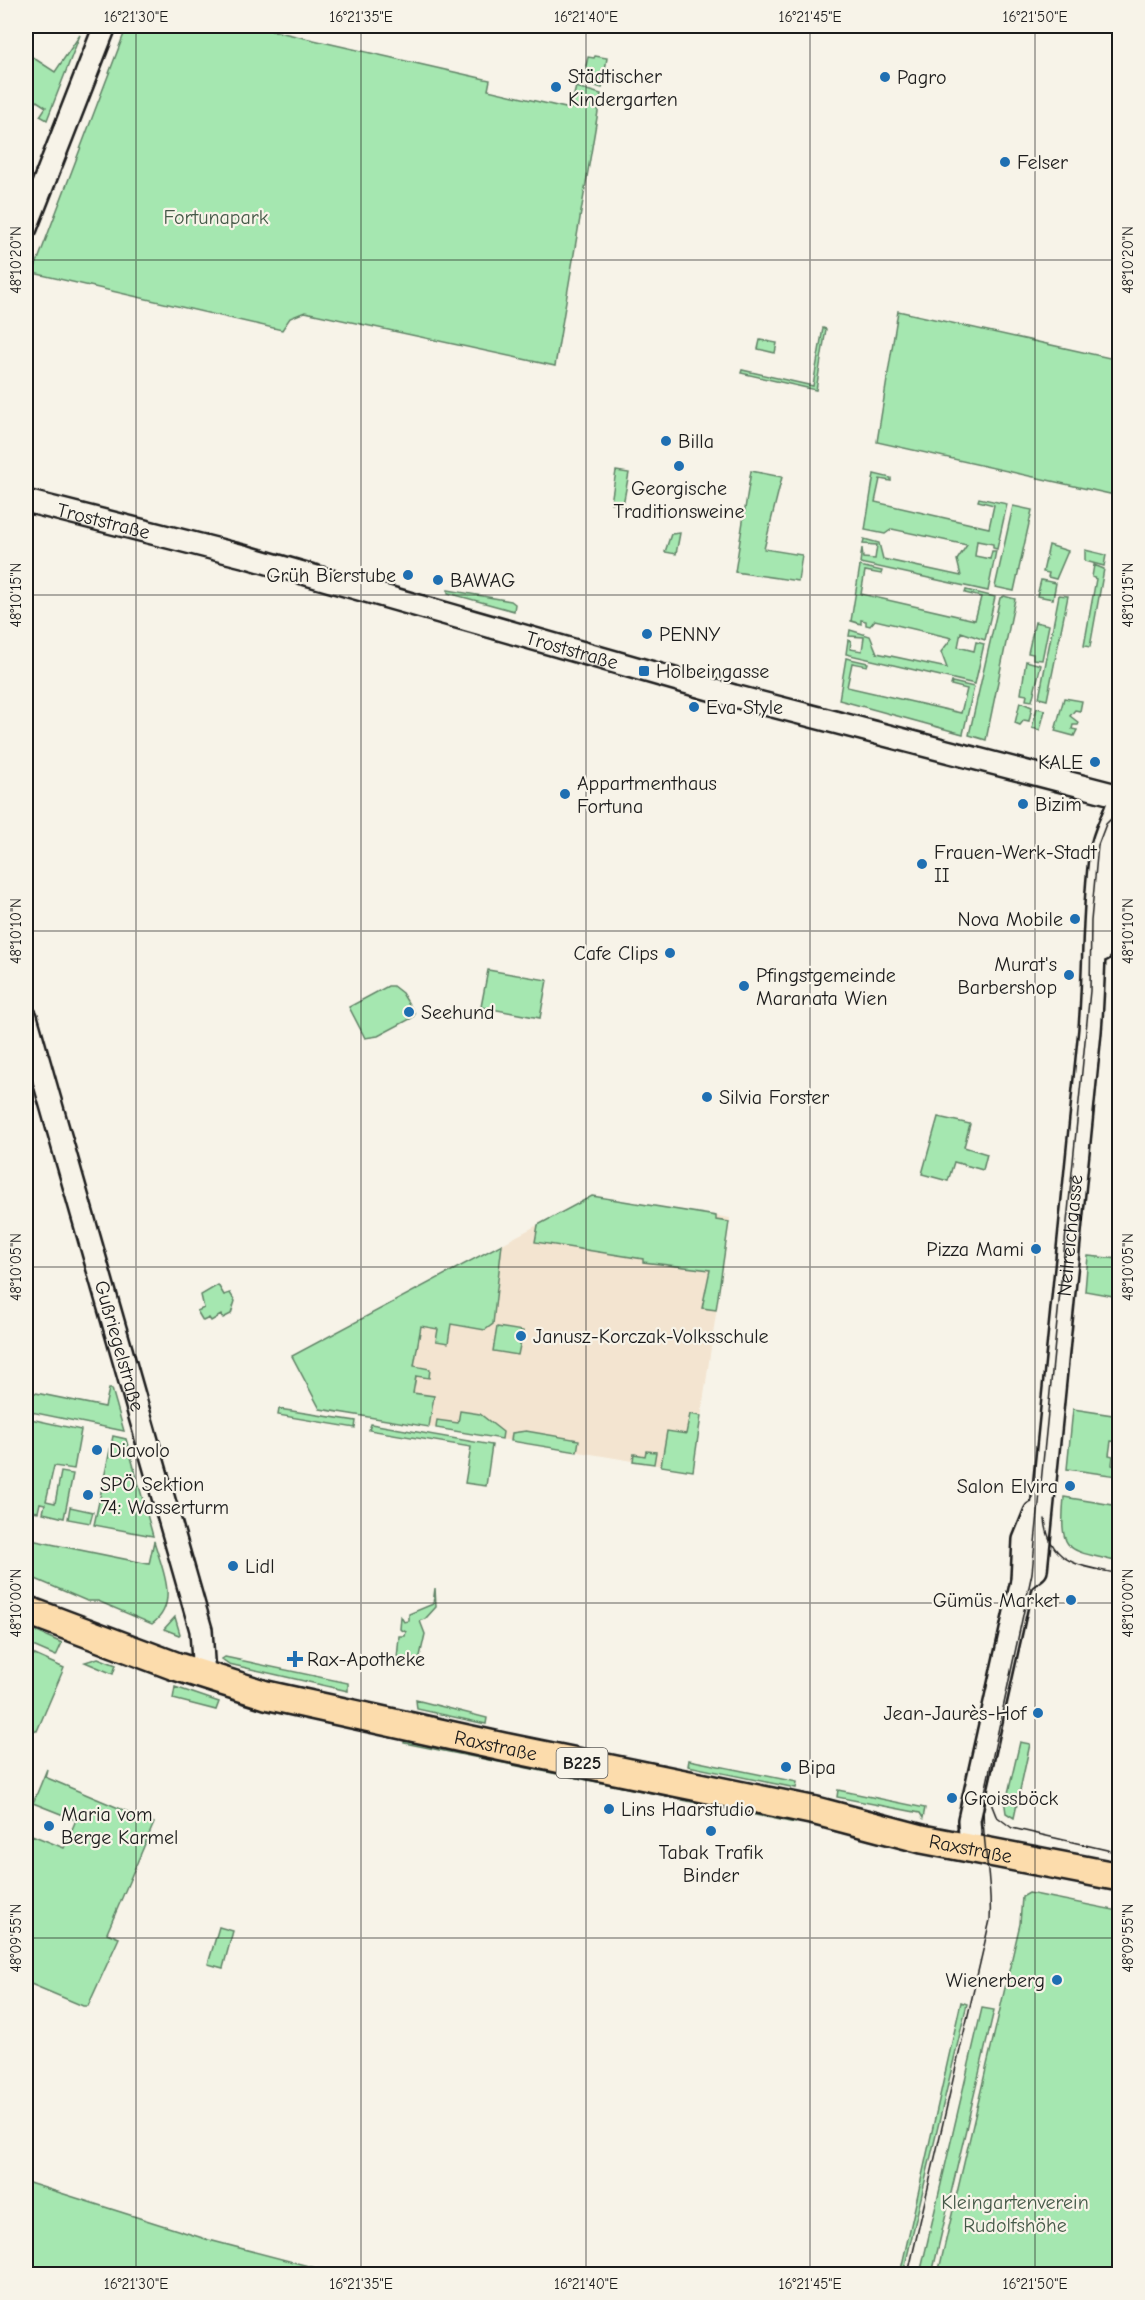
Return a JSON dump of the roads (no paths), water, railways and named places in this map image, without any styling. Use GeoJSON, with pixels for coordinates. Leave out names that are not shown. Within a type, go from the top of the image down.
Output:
{"type":"FeatureCollection","features":[{"type":"Feature","properties":{"kind":"main road","name":"Raxstraße"},"geometry":{"type":"LineString","coordinates":[[26,1611],[204,1676],[266,1695],[503,1748],[816,1810],[970,1849],[1119,1877]]}},
{"type":"Feature","properties":{"kind":"street"},"geometry":{"type":"LineString","coordinates":[[26,228],[105,26]]}},
{"type":"Feature","properties":{"kind":"street","name":"Troststraße"},"geometry":{"type":"LineString","coordinates":[[26,501],[247,557],[725,694],[1118,802]]}},
{"type":"Feature","properties":{"kind":"street","name":"Neilreichgasse"},"geometry":{"type":"LineString","coordinates":[[970,1849],[969,1820],[1029,1576],[1024,1540],[1045,1484],[1094,986],[1094,921],[1101,853],[1107,829],[1118,802]]}},
{"type":"Feature","properties":{"kind":"street","name":"Gußriegelstraße"},"geometry":{"type":"LineString","coordinates":[[26,1017],[201,1630],[204,1676]]}},
{"type":"Feature","properties":{"kind":"tram line"},"geometry":{"type":"LineString","coordinates":[[908,2274],[990,1920],[984,1797],[1032,1573],[1090,991],[1091,921],[1098,845],[1106,824],[1120,810]]}},
{"type":"Feature","properties":{"kind":"tram line"},"geometry":{"type":"LineString","coordinates":[[1045,1519],[1048,1534],[1060,1555],[1081,1565],[1120,1574]]}},
{"type":"Feature","properties":{"kind":"tram line"},"geometry":{"type":"LineString","coordinates":[[987,1793],[996,1816],[1012,1828],[1120,1853]]}},
{"type":"Feature","properties":{"kind":"place","name":"Pagro"},"geometry":{"type":"Point","coordinates":[885,77]}},
{"type":"Feature","properties":{"kind":"place","name":"Städtischer Kindergarten"},"geometry":{"type":"Point","coordinates":[556,87]}},
{"type":"Feature","properties":{"kind":"place","name":"Felser"},"geometry":{"type":"Point","coordinates":[1005,162]}},
{"type":"Feature","properties":{"kind":"place","name":"Billa"},"geometry":{"type":"Point","coordinates":[666,441]}},
{"type":"Feature","properties":{"kind":"place","name":"Georgische Traditionsweine"},"geometry":{"type":"Point","coordinates":[679,466]}},
{"type":"Feature","properties":{"kind":"place","name":"Grüh Bierstube"},"geometry":{"type":"Point","coordinates":[408,575]}},
{"type":"Feature","properties":{"kind":"place","name":"BAWAG"},"geometry":{"type":"Point","coordinates":[438,580]}},
{"type":"Feature","properties":{"kind":"place","name":"PENNY"},"geometry":{"type":"Point","coordinates":[647,634]}},
{"type":"Feature","properties":{"kind":"place","name":"Holbeingasse"},"geometry":{"type":"Point","coordinates":[644,671]}},
{"type":"Feature","properties":{"kind":"place","name":"Eva Style"},"geometry":{"type":"Point","coordinates":[694,707]}},
{"type":"Feature","properties":{"kind":"place","name":"KALE"},"geometry":{"type":"Point","coordinates":[1095,762]}},
{"type":"Feature","properties":{"kind":"place","name":"Appartmenthaus Fortuna"},"geometry":{"type":"Point","coordinates":[565,794]}},
{"type":"Feature","properties":{"kind":"place","name":"Bizim"},"geometry":{"type":"Point","coordinates":[1023,804]}},
{"type":"Feature","properties":{"kind":"place","name":"Frauen-Werk-Stadt II"},"geometry":{"type":"Point","coordinates":[922,864]}},
{"type":"Feature","properties":{"kind":"place","name":"Nova Mobile"},"geometry":{"type":"Point","coordinates":[1075,919]}},
{"type":"Feature","properties":{"kind":"place","name":"Cafe Clips"},"geometry":{"type":"Point","coordinates":[670,953]}},
{"type":"Feature","properties":{"kind":"place","name":"Murat's Barbershop"},"geometry":{"type":"Point","coordinates":[1069,975]}},
{"type":"Feature","properties":{"kind":"place","name":"Pfingstgemeinde Maranata Wien"},"geometry":{"type":"Point","coordinates":[744,986]}},
{"type":"Feature","properties":{"kind":"place","name":"Seehund"},"geometry":{"type":"Point","coordinates":[409,1012]}},
{"type":"Feature","properties":{"kind":"place","name":"Silvia Forster"},"geometry":{"type":"Point","coordinates":[707,1097]}},
{"type":"Feature","properties":{"kind":"place","name":"Pizza Mami"},"geometry":{"type":"Point","coordinates":[1036,1249]}},
{"type":"Feature","properties":{"kind":"place","name":"Janusz-Korczak-Volksschule"},"geometry":{"type":"Point","coordinates":[521,1336]}},
{"type":"Feature","properties":{"kind":"place","name":"Diavolo"},"geometry":{"type":"Point","coordinates":[97,1450]}},
{"type":"Feature","properties":{"kind":"place","name":"Salon Elvira"},"geometry":{"type":"Point","coordinates":[1070,1486]}},
{"type":"Feature","properties":{"kind":"place","name":"SPÖ Sektion 74: Wasserturm"},"geometry":{"type":"Point","coordinates":[88,1495]}},
{"type":"Feature","properties":{"kind":"place","name":"Lidl"},"geometry":{"type":"Point","coordinates":[233,1566]}},
{"type":"Feature","properties":{"kind":"place","name":"Gümüs Market"},"geometry":{"type":"Point","coordinates":[1071,1600]}},
{"type":"Feature","properties":{"kind":"place","name":"Rax-Apotheke"},"geometry":{"type":"Point","coordinates":[295,1659]}},
{"type":"Feature","properties":{"kind":"place","name":"Jean-Jaurès-Hof"},"geometry":{"type":"Point","coordinates":[1038,1713]}},
{"type":"Feature","properties":{"kind":"place","name":"Bipa"},"geometry":{"type":"Point","coordinates":[786,1767]}},
{"type":"Feature","properties":{"kind":"place","name":"Groissböck"},"geometry":{"type":"Point","coordinates":[952,1798]}},
{"type":"Feature","properties":{"kind":"place","name":"Lins Haarstudio"},"geometry":{"type":"Point","coordinates":[609,1809]}},
{"type":"Feature","properties":{"kind":"place","name":"Maria vom Berge Karmel"},"geometry":{"type":"Point","coordinates":[49,1826]}},
{"type":"Feature","properties":{"kind":"place","name":"Tabak Trafik Binder"},"geometry":{"type":"Point","coordinates":[711,1831]}},
{"type":"Feature","properties":{"kind":"place","name":"Wienerberg"},"geometry":{"type":"Point","coordinates":[1057,1980]}},
{"type":"Feature","properties":{"kind":"park label","name":"Fortunapark"},"geometry":{"type":"Point","coordinates":[216,217]}},
{"type":"Feature","properties":{"kind":"park label","name":"Kleingartenverein Rudolfshöhe"},"geometry":{"type":"Point","coordinates":[1015,2214]}}]}
